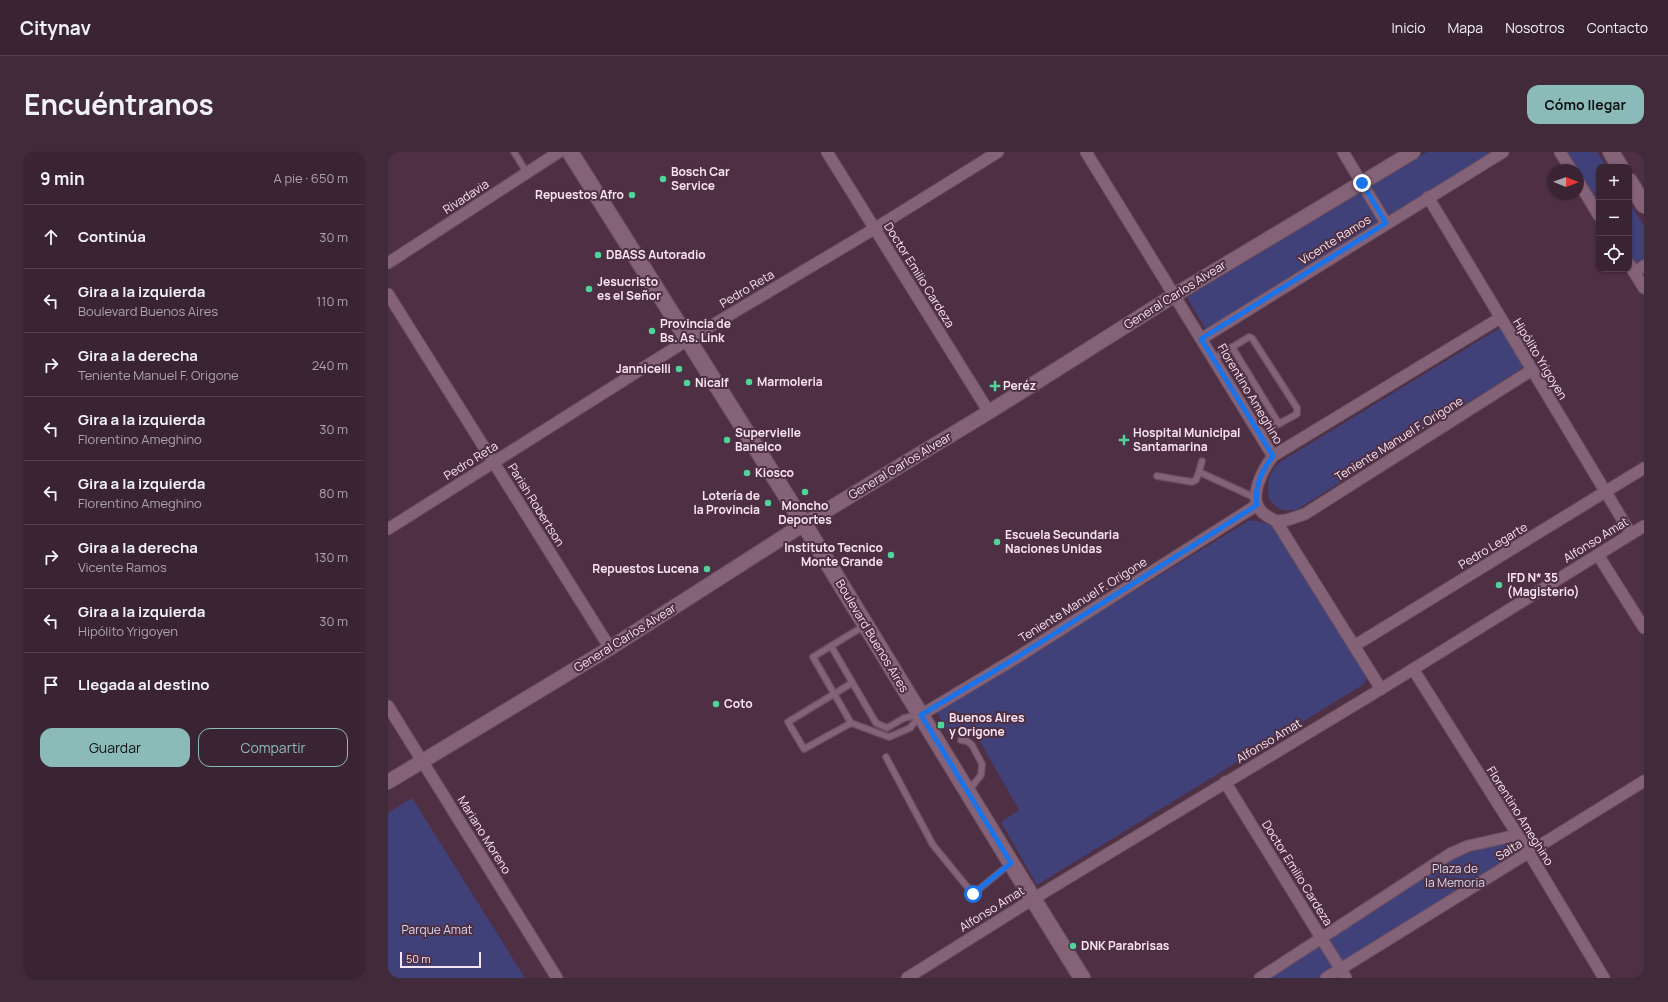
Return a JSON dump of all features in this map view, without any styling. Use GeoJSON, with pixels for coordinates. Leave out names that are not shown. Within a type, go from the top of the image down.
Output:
{"type":"FeatureCollection","features":[{"type":"Feature","properties":{"kind":"main road","name":"Boulevard Buenos Aires"},"geometry":{"type":"LineString","coordinates":[[570,152],[804,524],[1082,978]]}},
{"type":"Feature","properties":{"kind":"main road"},"geometry":{"type":"LineString","coordinates":[[1611,152],[1618,164]]}},
{"type":"Feature","properties":{"kind":"main road"},"geometry":{"type":"LineString","coordinates":[[1632,186],[1644,205]]}},
{"type":"Feature","properties":{"kind":"street","name":"Rivadavia"},"geometry":{"type":"LineString","coordinates":[[388,263],[559,152]]}},
{"type":"Feature","properties":{"kind":"street","name":"Doctor Emilio Cardeza"},"geometry":{"type":"LineString","coordinates":[[827,152],[989,412]]}},
{"type":"Feature","properties":{"kind":"street","name":"Pedro Reta"},"geometry":{"type":"LineString","coordinates":[[388,529],[689,339],[874,229],[998,152]]}},
{"type":"Feature","properties":{"kind":"street","name":"Florentino Ameghino"},"geometry":{"type":"LineString","coordinates":[[1086,152],[1173,296],[1273,456],[1261,476],[1257,501]]}},
{"type":"Feature","properties":{"kind":"street"},"geometry":{"type":"LineString","coordinates":[[1343,152],[1386,223]]}},
{"type":"Feature","properties":{"kind":"street","name":"General Carlos Alvear"},"geometry":{"type":"LineString","coordinates":[[388,782],[422,760],[610,648],[804,524],[989,412],[1173,296],[1413,152]]}},
{"type":"Feature","properties":{"kind":"street","name":"Vicente Ramos"},"geometry":{"type":"LineString","coordinates":[[1201,339],[1386,223],[1503,152]]}},
{"type":"Feature","properties":{"kind":"street"},"geometry":{"type":"LineString","coordinates":[[1560,152],[1567,164]]}},
{"type":"Feature","properties":{"kind":"street"},"geometry":{"type":"LineString","coordinates":[[1584,191],[1596,211]]}},
{"type":"Feature","properties":{"kind":"street","name":"Hipólito Yrigoyen"},"geometry":{"type":"LineString","coordinates":[[1428,198],[1631,534]]}},
{"type":"Feature","properties":{"kind":"street"},"geometry":{"type":"LineString","coordinates":[[1632,268],[1644,266]]}},
{"type":"Feature","properties":{"kind":"street"},"geometry":{"type":"LineString","coordinates":[[1632,270],[1644,288]]}},
{"type":"Feature","properties":{"kind":"street","name":"Parish Robertson"},"geometry":{"type":"LineString","coordinates":[[388,294],[610,648]]}},
{"type":"Feature","properties":{"kind":"street"},"geometry":{"type":"LineString","coordinates":[[1273,456],[1500,318]]}},
{"type":"Feature","properties":{"kind":"street","name":"Teniente Manuel F. Origone"},"geometry":{"type":"LineString","coordinates":[[1276,521],[1287,520],[1305,514],[1532,370]]}},
{"type":"Feature","properties":{"kind":"street","name":"Pedro Legarte"},"geometry":{"type":"LineString","coordinates":[[1354,646],[1644,468]]}},
{"type":"Feature","properties":{"kind":"street"},"geometry":{"type":"LineString","coordinates":[[1257,501],[1262,512],[1276,521],[1381,689]]}},
{"type":"Feature","properties":{"kind":"street","name":"Teniente Manuel F. Origone"},"geometry":{"type":"LineString","coordinates":[[921,715],[1016,658],[1257,501]]}},
{"type":"Feature","properties":{"kind":"street","name":"Alfonso Amat"},"geometry":{"type":"LineString","coordinates":[[908,978],[1033,899],[1381,689],[1644,526]]}},
{"type":"Feature","properties":{"kind":"street"},"geometry":{"type":"LineString","coordinates":[[1598,555],[1644,628]]}},
{"type":"Feature","properties":{"kind":"street","name":"Florentino Ameghino"},"geometry":{"type":"LineString","coordinates":[[1413,669],[1529,853],[1604,978]]}},
{"type":"Feature","properties":{"kind":"street","name":"Mariano Moreno"},"geometry":{"type":"LineString","coordinates":[[388,706],[557,978]]}},
{"type":"Feature","properties":{"kind":"street","name":"Salta"},"geometry":{"type":"LineString","coordinates":[[1326,978],[1343,974],[1529,853],[1644,781]]}},
{"type":"Feature","properties":{"kind":"street","name":"Doctor Emilio Cardeza"},"geometry":{"type":"LineString","coordinates":[[1225,782],[1343,974]]}},
{"type":"Feature","properties":{"kind":"street","name":"Salta"},"geometry":{"type":"LineString","coordinates":[[1260,978],[1450,854],[1468,846],[1517,835]]}},
{"type":"Feature","properties":{"kind":"lane"},"geometry":{"type":"LineString","coordinates":[[514,152],[527,173]]}},
{"type":"Feature","properties":{"kind":"lane"},"geometry":{"type":"LineString","coordinates":[[1213,359],[1249,337],[1252,338],[1297,408],[1297,414],[1260,434]]}},
{"type":"Feature","properties":{"kind":"lane"},"geometry":{"type":"LineString","coordinates":[[1232,347],[1279,424]]}},
{"type":"Feature","properties":{"kind":"lane"},"geometry":{"type":"LineString","coordinates":[[1156,476],[1192,482],[1196,480],[1202,461]]}},
{"type":"Feature","properties":{"kind":"lane"},"geometry":{"type":"LineString","coordinates":[[1199,472],[1257,501]]}},
{"type":"Feature","properties":{"kind":"lane"},"geometry":{"type":"LineString","coordinates":[[865,625],[813,657],[851,722],[889,737],[910,728],[921,715]]}},
{"type":"Feature","properties":{"kind":"lane"},"geometry":{"type":"LineString","coordinates":[[831,646],[876,723],[887,728],[904,718],[921,715]]}},
{"type":"Feature","properties":{"kind":"lane"},"geometry":{"type":"LineString","coordinates":[[851,722],[804,749],[788,722],[852,683]]}},
{"type":"Feature","properties":{"kind":"lane"},"geometry":{"type":"LineString","coordinates":[[961,740],[967,741],[972,745],[982,764],[981,776],[968,791]]}},
{"type":"Feature","properties":{"kind":"lane"},"geometry":{"type":"LineString","coordinates":[[886,757],[933,845],[973,894],[1011,863]]}},
{"type":"Feature","properties":{"kind":"green space"},"geometry":{"type":"Polygon","coordinates":[[[1427,152],[1494,152],[1206,330],[1187,297],[1427,152]]]}},
{"type":"Feature","properties":{"kind":"green space"},"geometry":{"type":"Polygon","coordinates":[[[1564,152],[1597,152],[1605,164],[1596,164],[1596,203],[1584,184],[1584,164],[1571,164],[1564,152]]]}},
{"type":"Feature","properties":{"kind":"green space"},"geometry":{"type":"Polygon","coordinates":[[[1632,207],[1644,226],[1644,280],[1632,261],[1632,207]]]}},
{"type":"Feature","properties":{"kind":"green space"},"geometry":{"type":"Polygon","coordinates":[[[1498,329],[1501,329],[1523,362],[1521,369],[1296,510],[1287,511],[1281,509],[1269,499],[1269,479],[1273,470],[1280,462],[1498,329]]]}},
{"type":"Feature","properties":{"kind":"green space"},"geometry":{"type":"Polygon","coordinates":[[[1250,520],[1270,524],[1367,676],[1364,684],[1037,885],[1001,822],[1019,810],[975,733],[948,733],[937,712],[1250,520]]]}},
{"type":"Feature","properties":{"kind":"green space","name":"Parque Amat"},"geometry":{"type":"Polygon","coordinates":[[[412,798],[525,978],[388,978],[388,813],[412,798]]]}},
{"type":"Feature","properties":{"kind":"green space","name":"Plaza de la Memoria"},"geometry":{"type":"Polygon","coordinates":[[[1507,843],[1513,844],[1519,849],[1515,856],[1318,978],[1266,978],[1453,859],[1488,846],[1507,843]]]}},
{"type":"Feature","properties":{"kind":"place","name":"Bosch Car Service"},"geometry":{"type":"Point","coordinates":[663,179]}},
{"type":"Feature","properties":{"kind":"place","name":"Repuestos Afro"},"geometry":{"type":"Point","coordinates":[632,195]}},
{"type":"Feature","properties":{"kind":"place","name":"DBASS Autoradio"},"geometry":{"type":"Point","coordinates":[598,255]}},
{"type":"Feature","properties":{"kind":"place","name":"Jesucristo es el Señor"},"geometry":{"type":"Point","coordinates":[589,289]}},
{"type":"Feature","properties":{"kind":"place","name":"Provincia de Bs. As. Link"},"geometry":{"type":"Point","coordinates":[652,331]}},
{"type":"Feature","properties":{"kind":"place","name":"Jannicelli"},"geometry":{"type":"Point","coordinates":[679,369]}},
{"type":"Feature","properties":{"kind":"place","name":"Marmoleria"},"geometry":{"type":"Point","coordinates":[749,382]}},
{"type":"Feature","properties":{"kind":"place","name":"Nicalf"},"geometry":{"type":"Point","coordinates":[687,383]}},
{"type":"Feature","properties":{"kind":"place","name":"Peréz"},"geometry":{"type":"Point","coordinates":[995,386]}},
{"type":"Feature","properties":{"kind":"place","name":"Supervielle Banelco"},"geometry":{"type":"Point","coordinates":[727,440]}},
{"type":"Feature","properties":{"kind":"place","name":"Hospital Municipal Santamarina"},"geometry":{"type":"Point","coordinates":[1124,440]}},
{"type":"Feature","properties":{"kind":"place","name":"Kiosco"},"geometry":{"type":"Point","coordinates":[747,473]}},
{"type":"Feature","properties":{"kind":"place","name":"Moncho Deportes"},"geometry":{"type":"Point","coordinates":[805,492]}},
{"type":"Feature","properties":{"kind":"place","name":"Lotería de la Provincia"},"geometry":{"type":"Point","coordinates":[768,503]}},
{"type":"Feature","properties":{"kind":"place","name":"Escuela Secundaria Naciones Unidas"},"geometry":{"type":"Point","coordinates":[997,542]}},
{"type":"Feature","properties":{"kind":"place","name":"Instituto Tecnico Monte Grande"},"geometry":{"type":"Point","coordinates":[891,555]}},
{"type":"Feature","properties":{"kind":"place","name":"Repuestos Lucena"},"geometry":{"type":"Point","coordinates":[707,569]}},
{"type":"Feature","properties":{"kind":"place","name":"IFD N* 35 (Magisterio)"},"geometry":{"type":"Point","coordinates":[1499,585]}},
{"type":"Feature","properties":{"kind":"place","name":"Coto"},"geometry":{"type":"Point","coordinates":[716,704]}},
{"type":"Feature","properties":{"kind":"place","name":"Buenos Aires y Origone"},"geometry":{"type":"Point","coordinates":[941,725]}},
{"type":"Feature","properties":{"kind":"place","name":"DNK Parabrisas"},"geometry":{"type":"Point","coordinates":[1073,946]}},
{"type":"Feature","properties":{"kind":"route"},"geometry":{"type":"LineString","coordinates":[[973,894],[1011,863],[921,715],[1016,658],[1257,505],[1256,498],[1261,476],[1273,456],[1201,339],[1386,223],[1362,183]]}}]}
